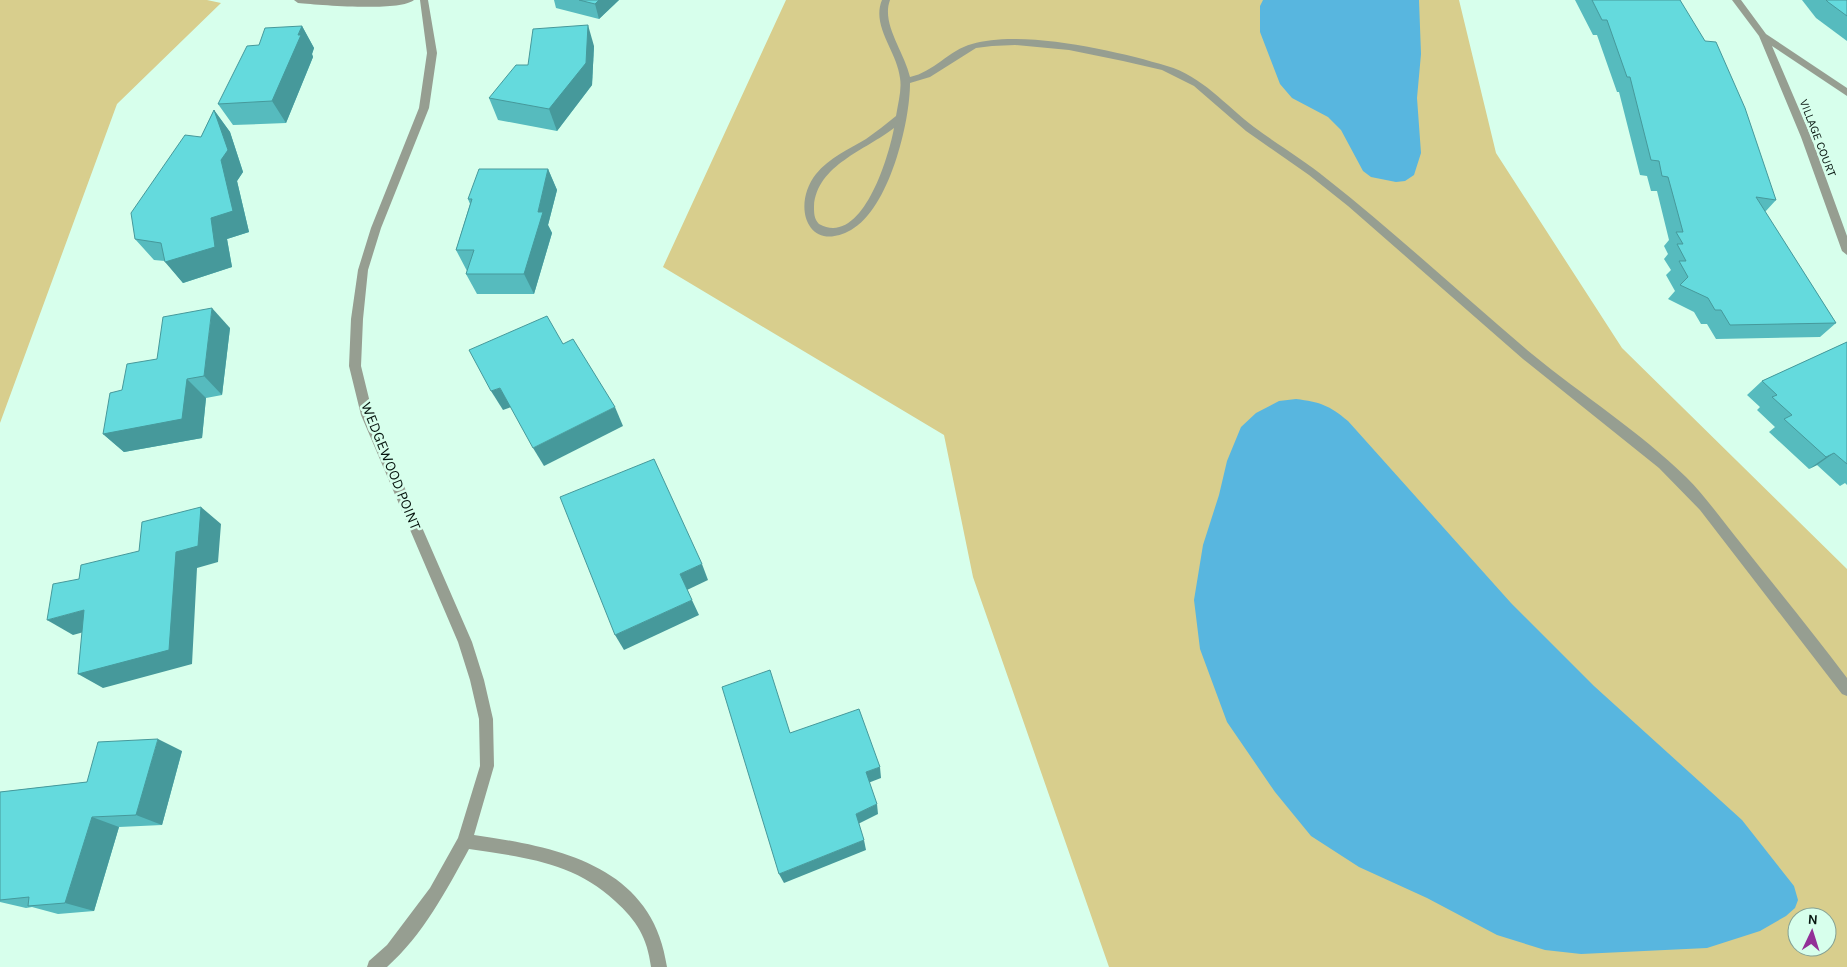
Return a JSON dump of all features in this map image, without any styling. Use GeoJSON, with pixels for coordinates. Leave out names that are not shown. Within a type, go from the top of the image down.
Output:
{"type":"FeatureCollection","features":[{"type":"Feature","properties":{"kind":"street"},"geometry":{"type":"LineString","coordinates":[[298,0],[359,5],[385,4],[410,0]]}},
{"type":"Feature","properties":{"kind":"street","name":"WEDGEWOOD POINT"},"geometry":{"type":"LineString","coordinates":[[375,967],[393,951],[436,894],[465,841],[487,766],[486,719],[478,680],[465,642],[367,415],[355,366],[357,319],[363,270],[376,228],[424,108],[432,53],[424,0]]}},
{"type":"Feature","properties":{"kind":"street"},"geometry":{"type":"LineString","coordinates":[[886,0],[882,8],[882,17],[901,62],[906,81],[901,117],[889,172],[872,203],[853,226],[832,232],[821,230],[814,226],[809,219],[808,200],[815,182],[834,163],[872,140],[901,117]]}},
{"type":"Feature","properties":{"kind":"street","name":"VILLAGE COURT"},"geometry":{"type":"LineString","coordinates":[[1736,0],[1763,36],[1806,137],[1847,250]]}},
{"type":"Feature","properties":{"kind":"street","name":"VILLAGE COURT"},"geometry":{"type":"LineString","coordinates":[[1763,36],[1837,84],[1847,93]]}},
{"type":"Feature","properties":{"kind":"street"},"geometry":{"type":"LineString","coordinates":[[906,81],[920,79],[933,74],[966,50],[978,45],[996,42],[1067,48],[1105,55],[1164,68],[1182,74],[1199,84],[1242,123],[1325,182],[1442,280],[1528,357],[1632,436],[1683,482],[1807,634],[1847,689]]}},
{"type":"Feature","properties":{"kind":"street"},"geometry":{"type":"LineString","coordinates":[[465,841],[544,853],[586,868],[612,885],[643,918],[658,959],[659,967]]}},
{"type":"Feature","properties":{"kind":"shaded area"},"geometry":{"type":"Polygon","coordinates":[[[0,0],[207,0],[221,3],[117,104],[0,423],[0,0]]]}},
{"type":"Feature","properties":{"kind":"shaded area"},"geometry":{"type":"Polygon","coordinates":[[[786,0],[1459,0],[1496,153],[1622,348],[1847,569],[1847,967],[1109,967],[973,577],[944,435],[663,267],[786,0]]]}},
{"type":"Feature","properties":{"kind":"water"},"geometry":{"type":"Polygon","coordinates":[[[1263,0],[1419,0],[1421,54],[1417,98],[1421,153],[1414,175],[1405,181],[1396,182],[1371,177],[1363,171],[1341,130],[1328,117],[1292,98],[1280,84],[1260,32],[1260,6],[1263,0]]]}},
{"type":"Feature","properties":{"kind":"water"},"geometry":{"type":"Polygon","coordinates":[[[1296,399],[1312,401],[1335,411],[1348,421],[1511,603],[1594,686],[1742,820],[1794,886],[1798,900],[1795,907],[1787,907],[1786,916],[1760,931],[1707,948],[1581,954],[1545,950],[1497,935],[1427,898],[1359,867],[1311,836],[1275,792],[1227,722],[1200,649],[1194,600],[1203,545],[1219,495],[1227,461],[1241,427],[1256,413],[1279,401],[1296,399]]]}},
{"type":"Feature","properties":{"kind":"building"},"geometry":{"type":"Polygon","coordinates":[[[579,0],[599,0],[595,4],[579,0]]]}},
{"type":"Feature","properties":{"kind":"building"},"geometry":{"type":"Polygon","coordinates":[[[1592,0],[1680,0],[1705,41],[1716,42],[1745,108],[1776,200],[1756,197],[1836,323],[1730,325],[1721,310],[1715,310],[1708,298],[1680,285],[1688,277],[1679,261],[1686,261],[1677,244],[1683,244],[1676,232],[1683,232],[1668,177],[1662,176],[1659,161],[1651,160],[1630,77],[1627,77],[1607,20],[1602,20],[1592,0]]]}},
{"type":"Feature","properties":{"kind":"building"},"geometry":{"type":"Polygon","coordinates":[[[1826,0],[1847,0],[1847,16],[1828,2],[1826,0]]]}},
{"type":"Feature","properties":{"kind":"building"},"geometry":{"type":"Polygon","coordinates":[[[588,25],[586,63],[549,109],[489,98],[516,65],[528,65],[533,29],[588,25]]]}},
{"type":"Feature","properties":{"kind":"building"},"geometry":{"type":"Polygon","coordinates":[[[302,26],[298,35],[301,35],[272,101],[218,104],[247,46],[259,45],[265,28],[302,26]]]}},
{"type":"Feature","properties":{"kind":"building"},"geometry":{"type":"Polygon","coordinates":[[[214,110],[228,150],[221,160],[233,211],[211,218],[215,247],[165,262],[161,243],[135,239],[131,213],[185,135],[201,137],[214,110]]]}},
{"type":"Feature","properties":{"kind":"building"},"geometry":{"type":"Polygon","coordinates":[[[479,169],[548,169],[538,212],[543,212],[524,274],[466,274],[474,250],[456,250],[472,199],[468,199],[479,169]]]}},
{"type":"Feature","properties":{"kind":"building"},"geometry":{"type":"Polygon","coordinates":[[[212,308],[204,376],[187,379],[182,419],[103,434],[110,393],[122,390],[127,364],[157,359],[163,317],[212,308]]]}},
{"type":"Feature","properties":{"kind":"building"},"geometry":{"type":"Polygon","coordinates":[[[547,316],[563,344],[573,339],[615,407],[533,448],[500,388],[491,391],[469,350],[547,316]]]}},
{"type":"Feature","properties":{"kind":"building"},"geometry":{"type":"Polygon","coordinates":[[[1847,342],[1847,464],[1834,453],[1826,457],[1784,419],[1792,415],[1772,397],[1777,395],[1762,381],[1847,342]]]}},
{"type":"Feature","properties":{"kind":"building"},"geometry":{"type":"Polygon","coordinates":[[[654,459],[702,564],[680,574],[692,600],[615,635],[560,497],[654,459]]]}},
{"type":"Feature","properties":{"kind":"building"},"geometry":{"type":"Polygon","coordinates":[[[201,507],[198,546],[176,552],[169,650],[78,674],[84,610],[47,620],[53,584],[79,579],[81,565],[139,551],[142,522],[201,507]]]}},
{"type":"Feature","properties":{"kind":"building"},"geometry":{"type":"Polygon","coordinates":[[[770,670],[790,733],[859,709],[880,767],[866,772],[877,804],[856,814],[864,840],[779,874],[722,687],[770,670]]]}},
{"type":"Feature","properties":{"kind":"building"},"geometry":{"type":"Polygon","coordinates":[[[158,739],[136,815],[92,817],[65,903],[28,906],[29,897],[0,900],[0,792],[87,782],[98,742],[158,739]]]}}]}
